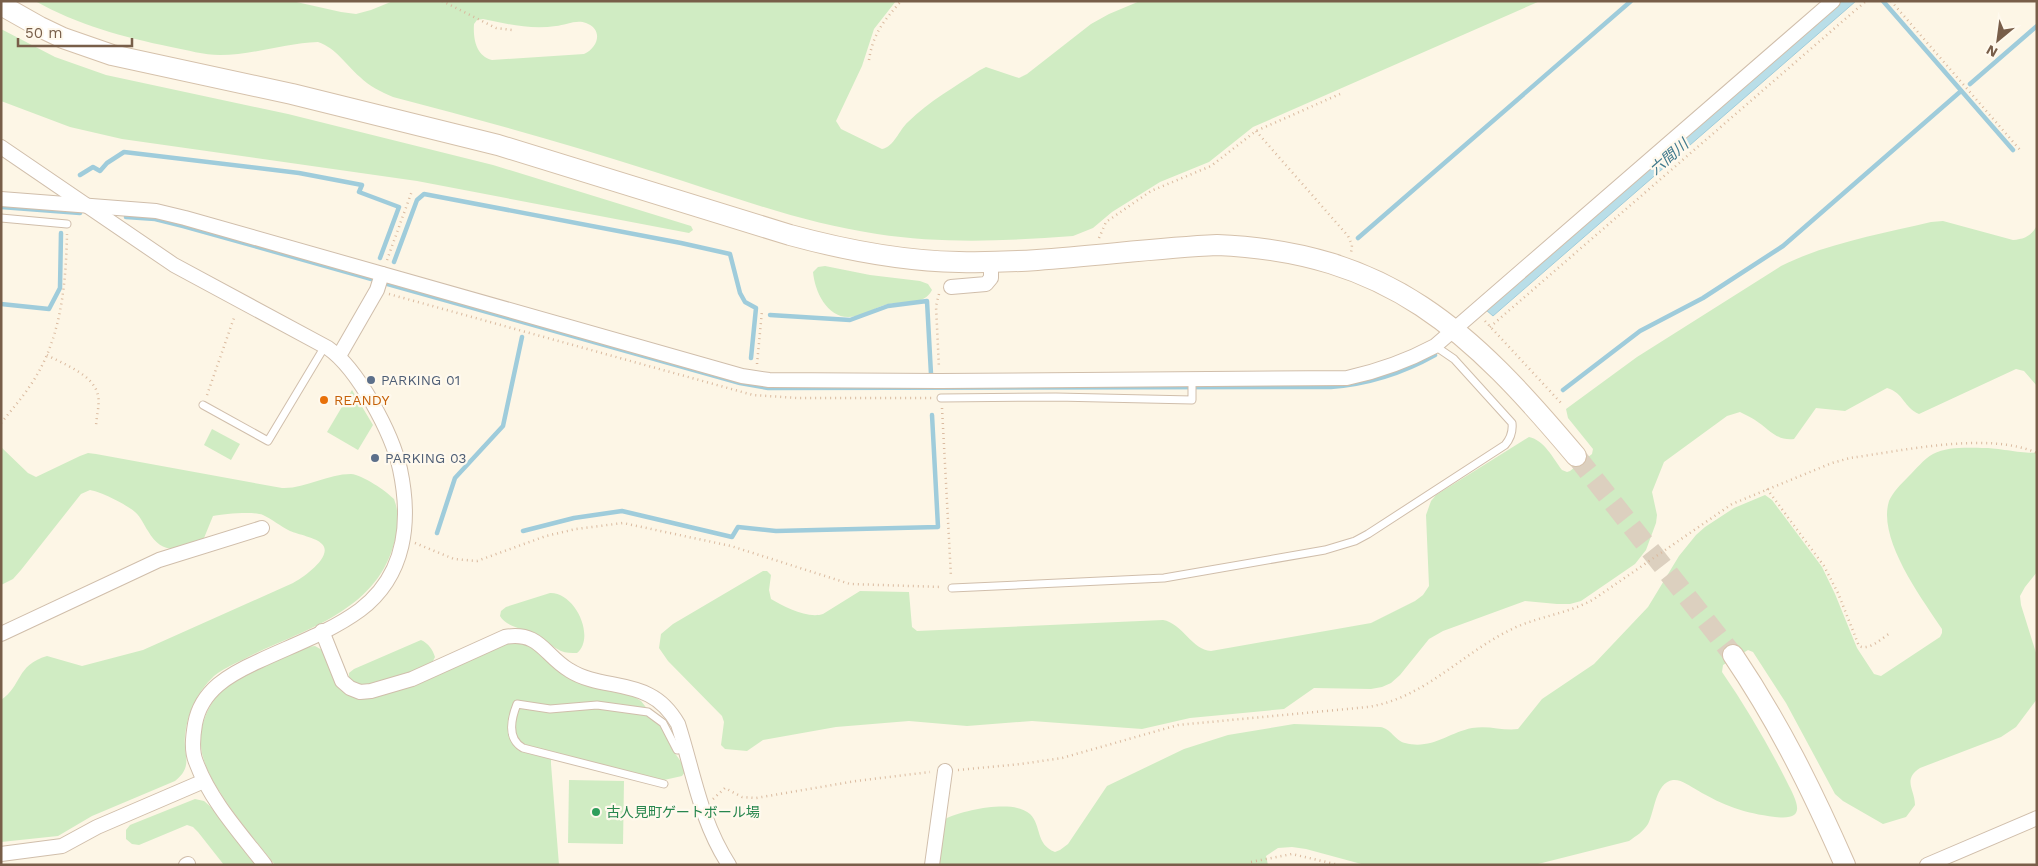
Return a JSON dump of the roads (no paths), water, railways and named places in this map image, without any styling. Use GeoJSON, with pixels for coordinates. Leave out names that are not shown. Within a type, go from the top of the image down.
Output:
{"type":"FeatureCollection","features":[{"type":"Feature","properties":{"kind":"street"},"geometry":{"type":"LineString","coordinates":[[1,199],[156,212],[756,378],[797,381],[1192,382],[1347,378],[1393,366],[1435,346],[1833,1]]}},
{"type":"Feature","properties":{"kind":"street"},"geometry":{"type":"LineString","coordinates":[[1,5],[40,28],[95,50],[302,96],[498,145],[823,244],[873,254],[916,260],[991,262],[1217,245],[1284,251],[1316,258],[1348,268],[1404,294],[1455,329],[1518,390],[1576,456]]}},
{"type":"Feature","properties":{"kind":"street"},"geometry":{"type":"LineString","coordinates":[[1,147],[174,265],[325,346],[347,366],[390,436],[404,488],[406,514],[404,538],[398,560],[388,578],[361,609],[322,631],[238,671],[220,682],[205,698],[196,717],[192,738],[195,760],[204,781],[265,865]]}},
{"type":"Feature","properties":{"kind":"street"},"geometry":{"type":"LineString","coordinates":[[951,288],[986,284],[991,278],[991,262]]}},
{"type":"Feature","properties":{"kind":"street"},"geometry":{"type":"LineString","coordinates":[[338,356],[377,290],[382,274]]}},
{"type":"Feature","properties":{"kind":"street"},"geometry":{"type":"LineString","coordinates":[[1,634],[159,560],[262,528]]}},
{"type":"Feature","properties":{"kind":"street"},"geometry":{"type":"LineString","coordinates":[[322,631],[342,681],[350,688],[360,692],[371,692],[412,679],[505,637],[516,635],[528,637],[538,642],[556,660],[581,677],[648,694],[671,712],[678,724],[711,834],[729,865]]}},
{"type":"Feature","properties":{"kind":"street"},"geometry":{"type":"LineString","coordinates":[[1733,655],[1787,742],[1814,795],[1845,865]]}},
{"type":"Feature","properties":{"kind":"street"},"geometry":{"type":"LineString","coordinates":[[932,865],[945,771]]}},
{"type":"Feature","properties":{"kind":"street"},"geometry":{"type":"LineString","coordinates":[[1,854],[62,846],[97,826],[204,781]]}},
{"type":"Feature","properties":{"kind":"street"},"geometry":{"type":"LineString","coordinates":[[1927,865],[2037,818]]}},
{"type":"Feature","properties":{"kind":"lane"},"geometry":{"type":"LineString","coordinates":[[1,218],[67,224]]}},
{"type":"Feature","properties":{"kind":"lane"},"geometry":{"type":"LineString","coordinates":[[203,405],[268,441],[325,346]]}},
{"type":"Feature","properties":{"kind":"lane"},"geometry":{"type":"LineString","coordinates":[[952,588],[1164,578],[1325,550],[1354,541],[1505,445],[1510,439],[1513,431],[1512,423],[1454,359],[1435,346]]}},
{"type":"Feature","properties":{"kind":"lane"},"geometry":{"type":"LineString","coordinates":[[941,398],[1056,397],[1192,400],[1192,382]]}},
{"type":"Feature","properties":{"kind":"lane"},"geometry":{"type":"LineString","coordinates":[[664,784],[523,748],[514,741],[512,736],[513,713],[517,704],[550,709],[597,705],[648,712],[663,723],[677,750],[686,749]]}},
{"type":"Feature","properties":{"kind":"water","name":"六間川"},"geometry":{"type":"Polygon","coordinates":[[[1842,1],[1856,1],[1493,316],[1486,310],[1842,1]]]}},
{"type":"Feature","properties":{"kind":"waterway"},"geometry":{"type":"LineString","coordinates":[[1358,238],[1631,1]]}},
{"type":"Feature","properties":{"kind":"waterway"},"geometry":{"type":"LineString","coordinates":[[1883,1],[2013,150]]}},
{"type":"Feature","properties":{"kind":"waterway"},"geometry":{"type":"LineString","coordinates":[[1970,84],[2037,26]]}},
{"type":"Feature","properties":{"kind":"waterway"},"geometry":{"type":"LineString","coordinates":[[1563,390],[1640,331],[1703,298],[1783,246],[1961,91]]}},
{"type":"Feature","properties":{"kind":"waterway"},"geometry":{"type":"LineString","coordinates":[[80,175],[93,167],[100,171],[107,163],[124,152],[299,173],[362,185],[359,192],[399,207],[380,258]]}},
{"type":"Feature","properties":{"kind":"waterway"},"geometry":{"type":"LineString","coordinates":[[394,262],[417,200],[424,194],[730,254],[740,293],[745,302],[756,308],[751,358]]}},
{"type":"Feature","properties":{"kind":"waterway"},"geometry":{"type":"LineString","coordinates":[[1,207],[80,213]]}},
{"type":"Feature","properties":{"kind":"waterway"},"geometry":{"type":"LineString","coordinates":[[126,217],[155,219],[183,226],[375,280]]}},
{"type":"Feature","properties":{"kind":"waterway"},"geometry":{"type":"LineString","coordinates":[[1,304],[49,309],[60,288],[61,233]]}},
{"type":"Feature","properties":{"kind":"waterway"},"geometry":{"type":"LineString","coordinates":[[384,283],[740,383],[768,388],[1331,387],[1345,386],[1385,377],[1435,355]]}},
{"type":"Feature","properties":{"kind":"waterway"},"geometry":{"type":"LineString","coordinates":[[770,315],[850,320],[888,306],[927,301],[931,374]]}},
{"type":"Feature","properties":{"kind":"waterway"},"geometry":{"type":"LineString","coordinates":[[437,533],[455,478],[503,426],[522,337]]}},
{"type":"Feature","properties":{"kind":"waterway"},"geometry":{"type":"LineString","coordinates":[[523,531],[574,518],[622,511],[732,537],[738,527],[776,531],[938,527],[932,415]]}},
{"type":"Feature","properties":{"kind":"tunnel"},"geometry":{"type":"LineString","coordinates":[[1576,456],[1733,655]]}},
{"type":"Feature","properties":{"kind":"place","name":"PARKING 01"},"geometry":{"type":"Point","coordinates":[371,380]}},
{"type":"Feature","properties":{"kind":"place","name":"REANDY"},"geometry":{"type":"Point","coordinates":[324,400]}},
{"type":"Feature","properties":{"kind":"place","name":"PARKING 03"},"geometry":{"type":"Point","coordinates":[375,458]}},
{"type":"Feature","properties":{"kind":"place","name":"古人見町ゲートボール場"},"geometry":{"type":"Point","coordinates":[596,812]}}]}
